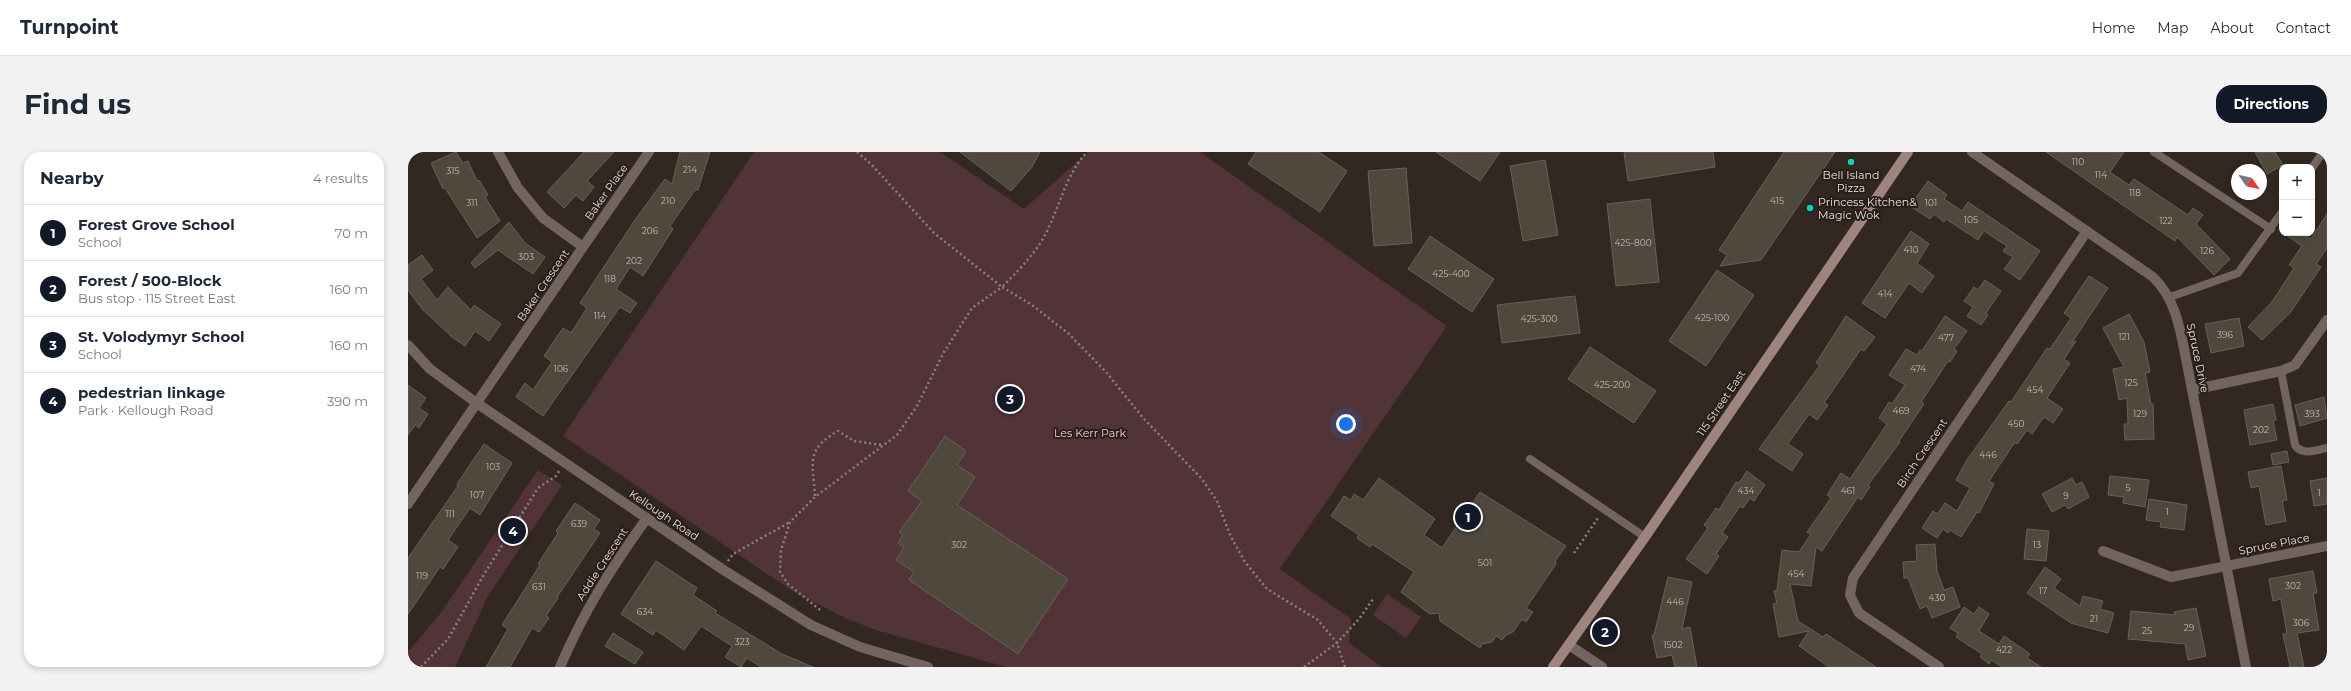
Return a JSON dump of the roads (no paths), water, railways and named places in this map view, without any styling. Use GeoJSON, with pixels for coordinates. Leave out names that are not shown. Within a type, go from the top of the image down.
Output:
{"type":"FeatureCollection","features":[{"type":"Feature","properties":{"kind":"street","name":"Baker Crescent"},"geometry":{"type":"LineString","coordinates":[[408,504],[478,404],[583,247],[543,218],[518,188],[498,152]]}},
{"type":"Feature","properties":{"kind":"street","name":"Baker Place"},"geometry":{"type":"LineString","coordinates":[[583,247],[649,152]]}},
{"type":"Feature","properties":{"kind":"street","name":"115 Street East"},"geometry":{"type":"LineString","coordinates":[[1553,667],[1645,537],[1908,152]]}},
{"type":"Feature","properties":{"kind":"street","name":"Spruce Drive"},"geometry":{"type":"LineString","coordinates":[[1972,152],[2153,276],[2170,297],[2179,325],[2246,667]]}},
{"type":"Feature","properties":{"kind":"street","name":"Birch Crescent"},"geometry":{"type":"LineString","coordinates":[[1939,667],[1859,613],[1850,595],[1853,578],[2087,231]]}},
{"type":"Feature","properties":{"kind":"street"},"geometry":{"type":"LineString","coordinates":[[2192,390],[2281,371],[2295,365],[2327,320]]}},
{"type":"Feature","properties":{"kind":"street","name":"Kellough Road"},"geometry":{"type":"LineString","coordinates":[[408,346],[430,369],[478,404],[646,518],[811,625],[860,647],[928,667]]}},
{"type":"Feature","properties":{"kind":"street","name":"Addie Crescent"},"geometry":{"type":"LineString","coordinates":[[560,667],[574,634],[599,588],[646,518]]}},
{"type":"Feature","properties":{"kind":"street","name":"Spruce Place"},"geometry":{"type":"LineString","coordinates":[[2103,550],[2171,577],[2327,546]]}},
{"type":"Feature","properties":{"kind":"street"},"geometry":{"type":"LineString","coordinates":[[1569,645],[1602,667]]}},
{"type":"Feature","properties":{"kind":"lane"},"geometry":{"type":"LineString","coordinates":[[2154,152],[2271,229]]}},
{"type":"Feature","properties":{"kind":"lane"},"geometry":{"type":"LineString","coordinates":[[2315,164],[2323,152]]}},
{"type":"Feature","properties":{"kind":"lane"},"geometry":{"type":"LineString","coordinates":[[2170,297],[2238,273],[2279,217]]}},
{"type":"Feature","properties":{"kind":"lane"},"geometry":{"type":"LineString","coordinates":[[2281,371],[2297,448],[2306,452],[2327,448]]}},
{"type":"Feature","properties":{"kind":"lane"},"geometry":{"type":"LineString","coordinates":[[1530,459],[1645,537]]}},
{"type":"Feature","properties":{"kind":"place","name":"Bell Island Pizza"},"geometry":{"type":"Point","coordinates":[1851,162]}},
{"type":"Feature","properties":{"kind":"place","name":"Princess Kitchen& Magic Wok"},"geometry":{"type":"Point","coordinates":[1810,208]}},
{"type":"Feature","properties":{"kind":"place","name":"St. Volodymyr School"},"geometry":{"type":"Point","coordinates":[1010,399]}},
{"type":"Feature","properties":{"kind":"place","name":"Forest Grove School"},"geometry":{"type":"Point","coordinates":[1468,517]}},
{"type":"Feature","properties":{"kind":"place","name":"pedestrian linkage"},"geometry":{"type":"Point","coordinates":[513,531]}},
{"type":"Feature","properties":{"kind":"place","name":"Forest / 500-Block"},"geometry":{"type":"Point","coordinates":[1605,632]}},
{"type":"Feature","properties":{"kind":"park label","name":"Les Kerr Park"},"geometry":{"type":"Point","coordinates":[1090,433]}}]}
